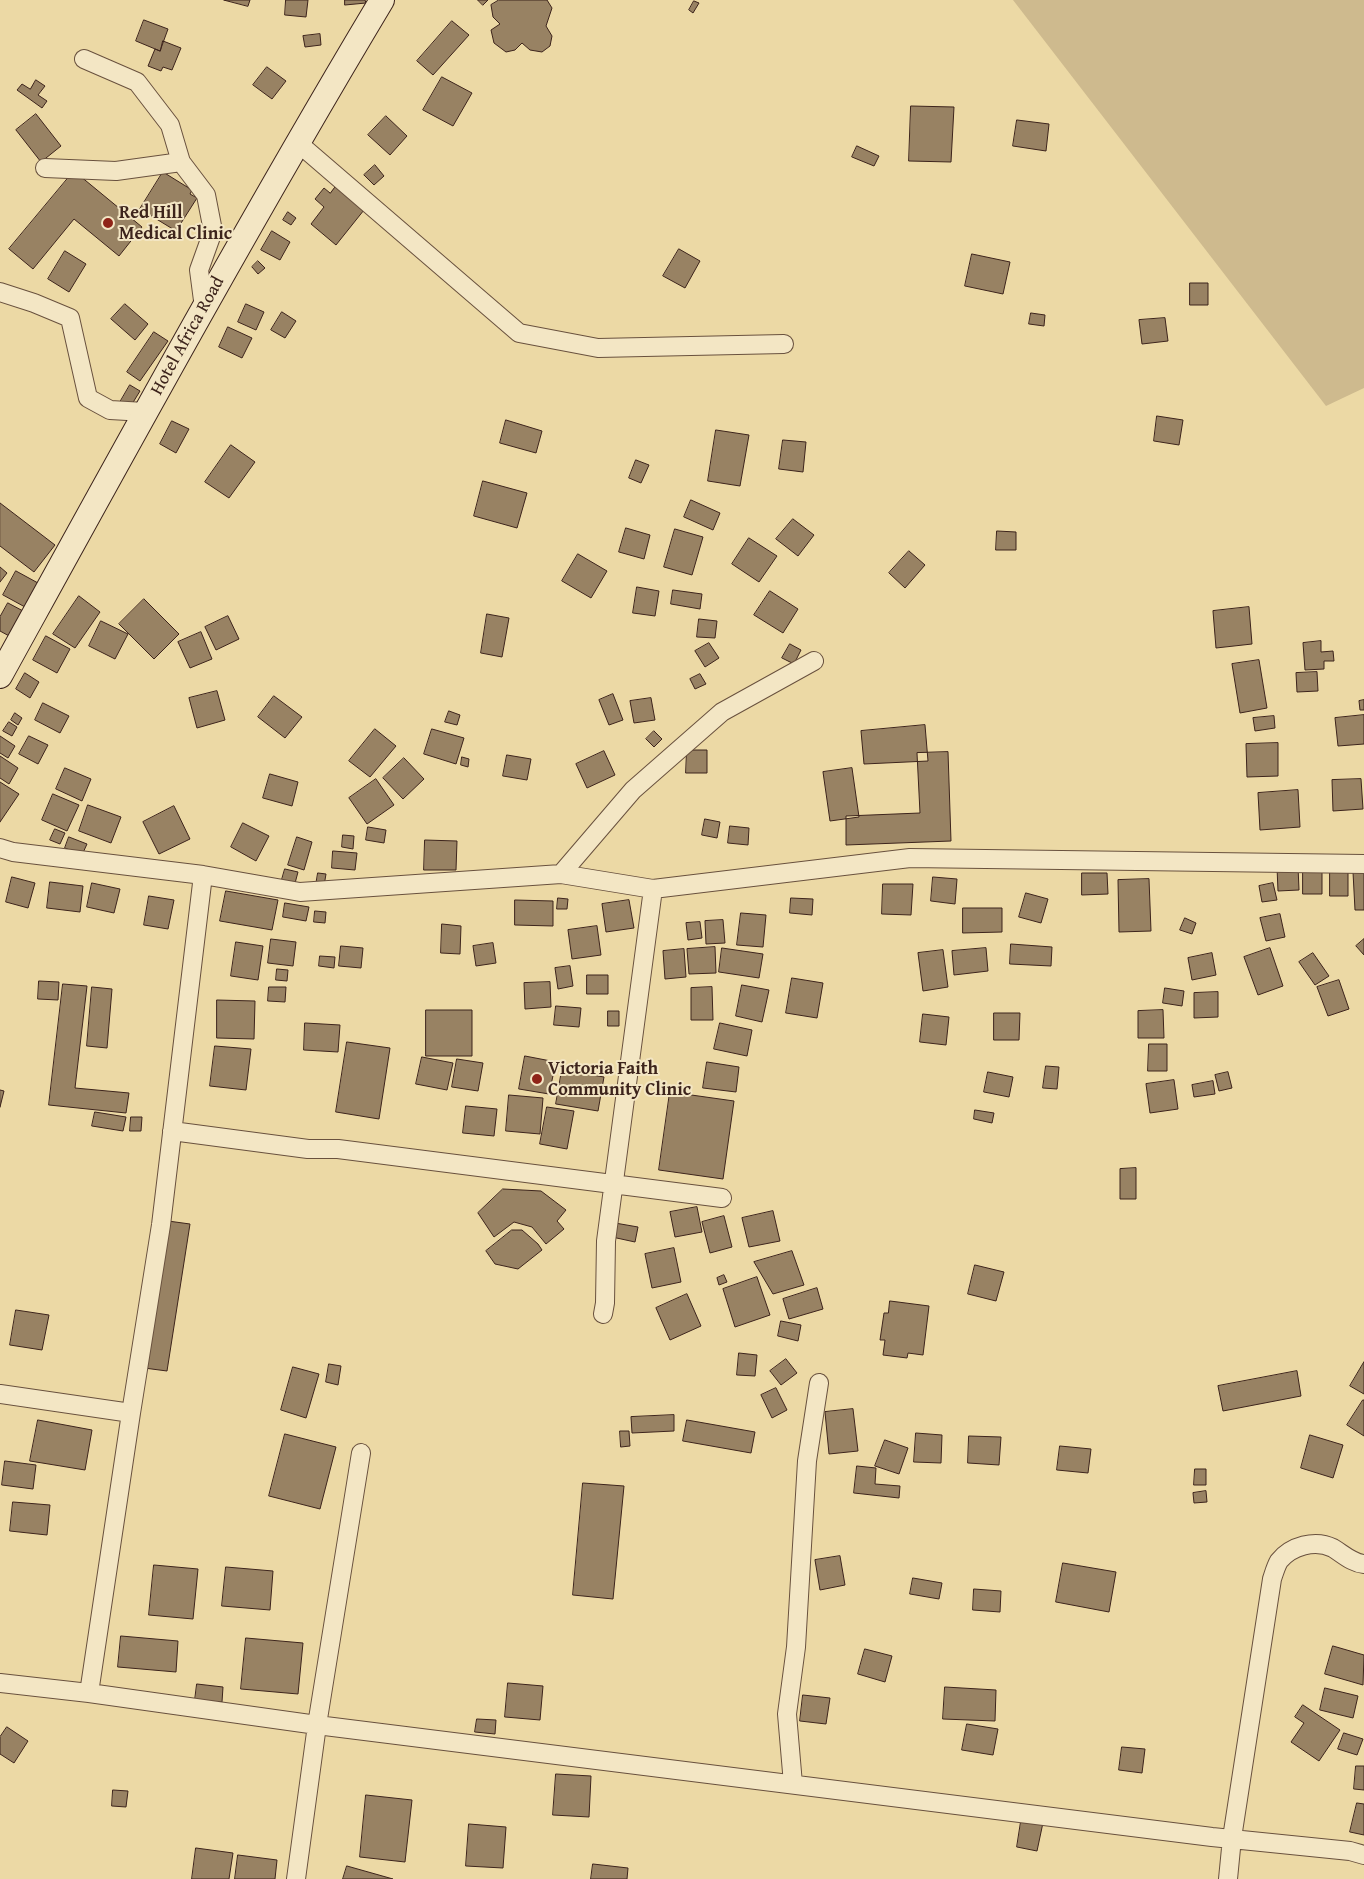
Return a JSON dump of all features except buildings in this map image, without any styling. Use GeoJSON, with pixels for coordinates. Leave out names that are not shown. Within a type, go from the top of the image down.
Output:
{"type":"FeatureCollection","features":[{"type":"Feature","properties":{"kind":"street","name":"Hotel Africa Road"},"geometry":{"type":"LineString","coordinates":[[0,676],[145,412],[297,142],[382,0]]}},
{"type":"Feature","properties":{"kind":"street"},"geometry":{"type":"LineString","coordinates":[[84,59],[137,82],[170,125],[181,162],[206,195],[213,231],[199,270],[204,308]]}},
{"type":"Feature","properties":{"kind":"street"},"geometry":{"type":"LineString","coordinates":[[297,142],[519,333],[598,348],[784,344]]}},
{"type":"Feature","properties":{"kind":"street"},"geometry":{"type":"LineString","coordinates":[[45,168],[116,171],[181,162]]}},
{"type":"Feature","properties":{"kind":"street"},"geometry":{"type":"LineString","coordinates":[[0,292],[34,303],[70,318],[88,398],[110,410],[145,412]]}},
{"type":"Feature","properties":{"kind":"street"},"geometry":{"type":"LineString","coordinates":[[561,874],[633,790],[722,712],[814,661]]}},
{"type":"Feature","properties":{"kind":"street"},"geometry":{"type":"LineString","coordinates":[[0,848],[12,852],[203,875],[300,892],[561,874],[653,888],[910,858],[1364,864]]}},
{"type":"Feature","properties":{"kind":"street"},"geometry":{"type":"LineString","coordinates":[[88,1693],[161,1225],[203,875]]}},
{"type":"Feature","properties":{"kind":"street"},"geometry":{"type":"LineString","coordinates":[[604,1314],[606,1241],[653,888]]}},
{"type":"Feature","properties":{"kind":"street"},"geometry":{"type":"LineString","coordinates":[[172,1131],[308,1149],[338,1149],[722,1198]]}},
{"type":"Feature","properties":{"kind":"street"},"geometry":{"type":"LineString","coordinates":[[793,1784],[787,1714],[796,1647],[807,1462],[820,1383]]}},
{"type":"Feature","properties":{"kind":"street"},"geometry":{"type":"LineString","coordinates":[[0,1394],[131,1413]]}},
{"type":"Feature","properties":{"kind":"street"},"geometry":{"type":"LineString","coordinates":[[296,1879],[317,1725],[361,1453]]}},
{"type":"Feature","properties":{"kind":"street"},"geometry":{"type":"LineString","coordinates":[[1228,1879],[1232,1838],[1272,1579],[1279,1562],[1292,1549],[1309,1544],[1330,1547],[1357,1564],[1364,1564]]}},
{"type":"Feature","properties":{"kind":"street"},"geometry":{"type":"LineString","coordinates":[[0,1683],[88,1693],[317,1725],[1350,1851],[1364,1855]]}},
{"type":"Feature","properties":{"kind":"shaded area"},"geometry":{"type":"Polygon","coordinates":[[[1013,0],[1364,0],[1364,388],[1326,406],[1013,0]]]}},
{"type":"Feature","properties":{"kind":"place","name":"Red Hill Medical Clinic"},"geometry":{"type":"Point","coordinates":[108,223]}},
{"type":"Feature","properties":{"kind":"place","name":"Victoria Faith Community Clinic"},"geometry":{"type":"Point","coordinates":[537,1079]}}]}
